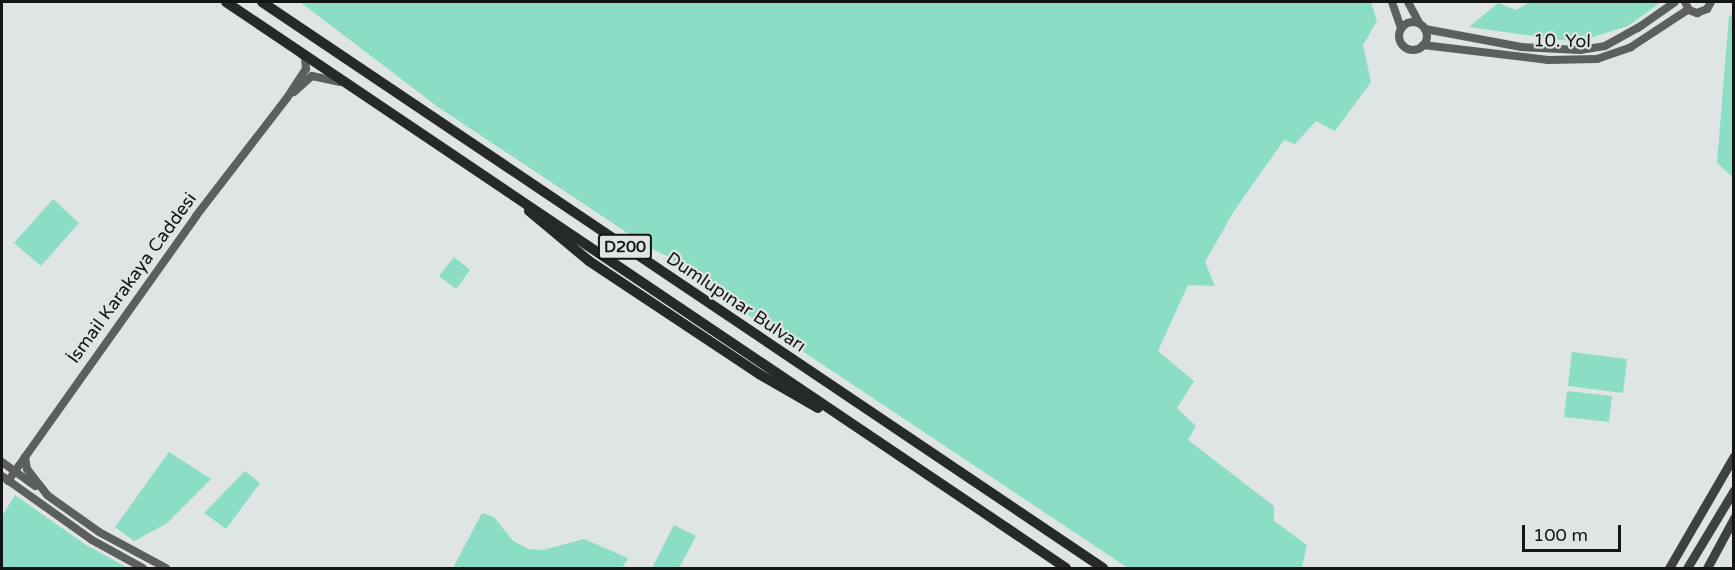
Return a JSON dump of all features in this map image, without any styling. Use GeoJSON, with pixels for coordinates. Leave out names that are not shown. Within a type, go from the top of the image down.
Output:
{"type":"FeatureCollection","features":[{"type":"Feature","properties":{"kind":"highway"},"geometry":{"type":"LineString","coordinates":[[226,2],[512,194],[553,234],[589,261],[759,374],[858,428],[1066,568]]}},
{"type":"Feature","properties":{"kind":"highway","name":"Dumlupınar Bulvarı"},"geometry":{"type":"LineString","coordinates":[[262,2],[1103,568]]}},
{"type":"Feature","properties":{"kind":"main road"},"geometry":{"type":"LineString","coordinates":[[1731,464],[1734,445]]}},
{"type":"Feature","properties":{"kind":"main road"},"geometry":{"type":"LineString","coordinates":[[1669,568],[1734,456]]}},
{"type":"Feature","properties":{"kind":"main road"},"geometry":{"type":"LineString","coordinates":[[1687,568],[1734,490]]}},
{"type":"Feature","properties":{"kind":"main road"},"geometry":{"type":"LineString","coordinates":[[1707,568],[1734,518]]}},
{"type":"Feature","properties":{"kind":"street"},"geometry":{"type":"LineString","coordinates":[[1392,2],[1401,28],[1399,36],[1404,46],[1412,49],[1423,45],[1422,26],[1408,2]]}},
{"type":"Feature","properties":{"kind":"street","name":"10. Yol"},"geometry":{"type":"LineString","coordinates":[[1422,26],[1521,47],[1580,50],[1605,45],[1638,28],[1675,2]]}},
{"type":"Feature","properties":{"kind":"street","name":"10. Yol"},"geometry":{"type":"LineString","coordinates":[[1423,45],[1548,60],[1597,59],[1631,47],[1687,5],[1701,13],[1710,4],[1718,2]]}},
{"type":"Feature","properties":{"kind":"street"},"geometry":{"type":"LineString","coordinates":[[1401,28],[1411,22],[1422,26]]}},
{"type":"Feature","properties":{"kind":"street","name":"İsmail Karakaya Caddesi"},"geometry":{"type":"LineString","coordinates":[[5,479],[15,472],[196,216],[287,98],[307,63],[291,46]]}},
{"type":"Feature","properties":{"kind":"street","name":"İsmail Karakaya Caddesi"},"geometry":{"type":"LineString","coordinates":[[287,98],[312,76],[344,83]]}},
{"type":"Feature","properties":{"kind":"street"},"geometry":{"type":"LineString","coordinates":[[2,463],[25,457],[27,469],[47,495]]}},
{"type":"Feature","properties":{"kind":"street"},"geometry":{"type":"LineString","coordinates":[[2,463],[99,532],[166,568]]}},
{"type":"Feature","properties":{"kind":"street"},"geometry":{"type":"LineString","coordinates":[[5,479],[92,540],[143,568]]}},
{"type":"Feature","properties":{"kind":"green space"},"geometry":{"type":"Polygon","coordinates":[[[300,2],[1371,2],[1377,21],[1363,45],[1371,82],[1335,131],[1316,121],[1295,144],[1284,140],[1234,211],[1205,262],[1215,286],[1188,285],[1158,351],[1194,381],[1177,408],[1196,426],[1188,440],[1274,506],[1274,521],[1307,545],[1302,568],[1128,568],[697,281],[667,256],[650,248],[438,107],[300,2]]]}},
{"type":"Feature","properties":{"kind":"green space"},"geometry":{"type":"Polygon","coordinates":[[[1530,2],[1661,2],[1628,26],[1577,42],[1469,27],[1498,3],[1516,10],[1530,2]]]}},
{"type":"Feature","properties":{"kind":"green space"},"geometry":{"type":"Polygon","coordinates":[[[1734,15],[1733,177],[1717,163],[1729,16],[1734,15]]]}},
{"type":"Feature","properties":{"kind":"green space"},"geometry":{"type":"Polygon","coordinates":[[[53,199],[79,223],[41,266],[14,243],[53,199]]]}},
{"type":"Feature","properties":{"kind":"green space"},"geometry":{"type":"Polygon","coordinates":[[[454,257],[470,270],[456,289],[439,276],[454,257]]]}},
{"type":"Feature","properties":{"kind":"green space"},"geometry":{"type":"Polygon","coordinates":[[[1572,352],[1627,359],[1623,393],[1568,386],[1572,352]]]}},
{"type":"Feature","properties":{"kind":"green space"},"geometry":{"type":"Polygon","coordinates":[[[1567,391],[1612,396],[1609,422],[1564,417],[1567,391]]]}},
{"type":"Feature","properties":{"kind":"green space"},"geometry":{"type":"Polygon","coordinates":[[[169,452],[211,479],[166,524],[134,541],[115,527],[169,452]]]}},
{"type":"Feature","properties":{"kind":"green space"},"geometry":{"type":"Polygon","coordinates":[[[245,471],[260,483],[226,529],[204,513],[245,471]]]}},
{"type":"Feature","properties":{"kind":"green space"},"geometry":{"type":"Polygon","coordinates":[[[15,495],[86,545],[128,568],[2,568],[2,516],[15,495]]]}},
{"type":"Feature","properties":{"kind":"green space"},"geometry":{"type":"Polygon","coordinates":[[[482,513],[494,517],[513,541],[529,549],[543,550],[584,539],[628,558],[622,568],[453,568],[482,513]]]}},
{"type":"Feature","properties":{"kind":"green space"},"geometry":{"type":"Polygon","coordinates":[[[674,525],[696,536],[679,568],[652,568],[674,525]]]}}]}
